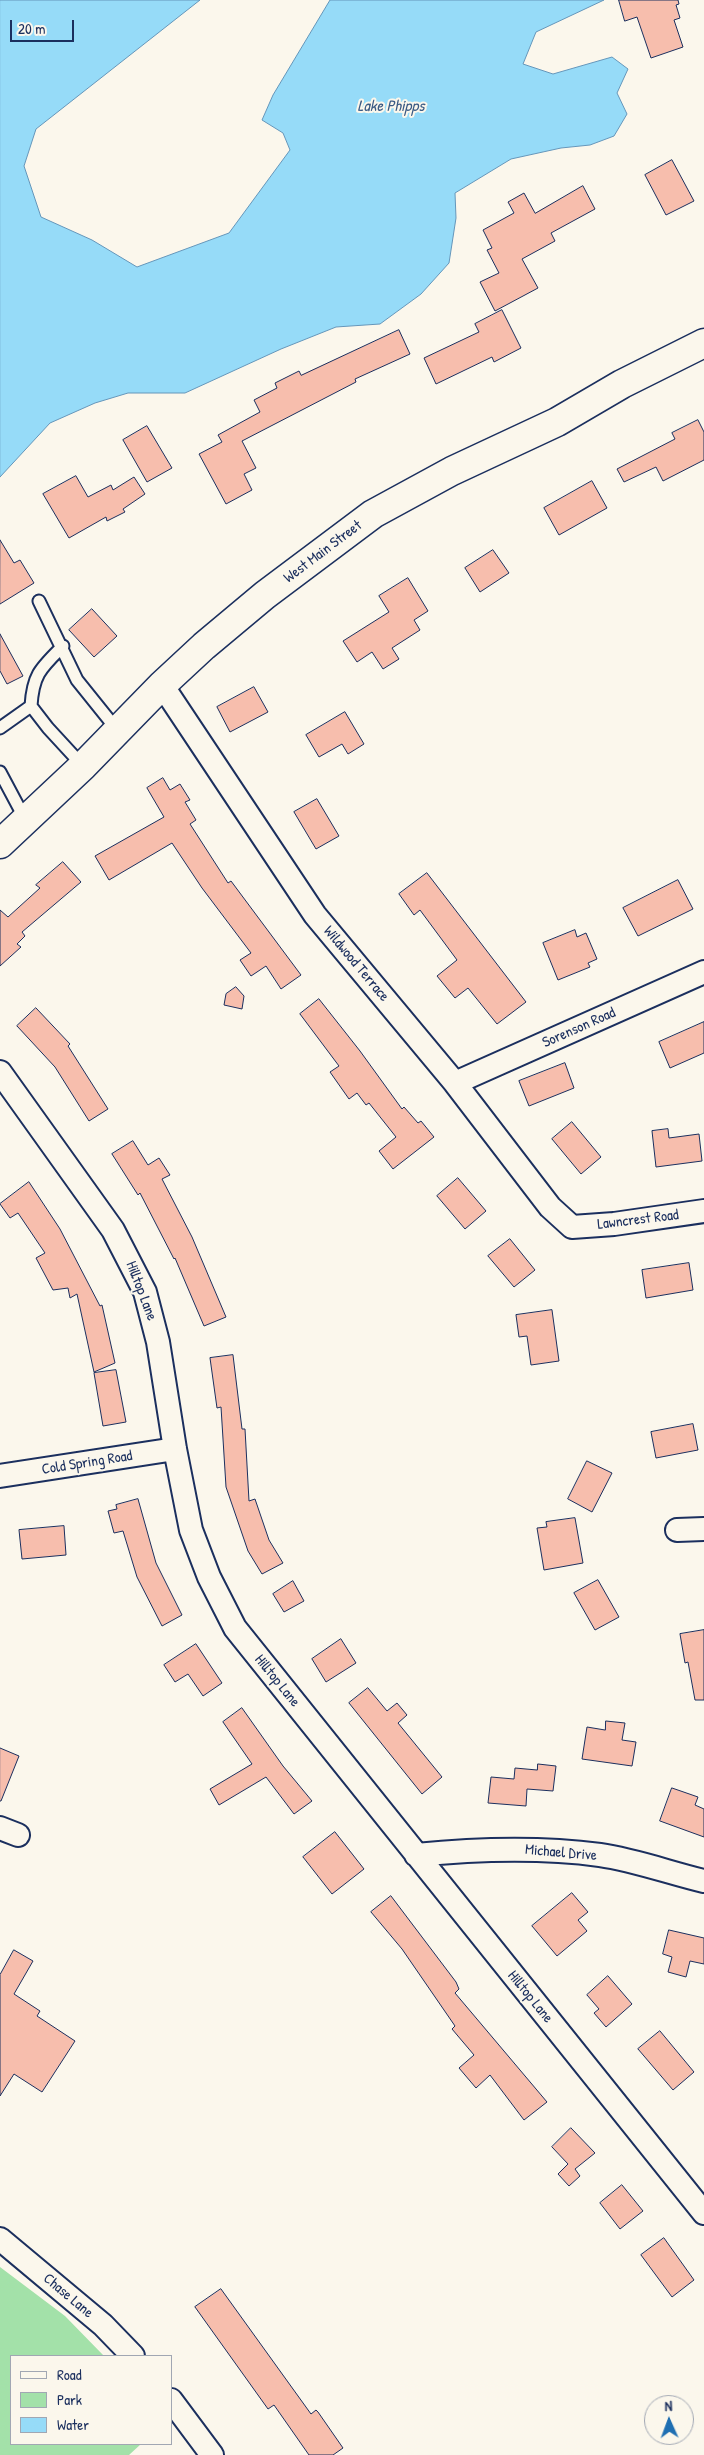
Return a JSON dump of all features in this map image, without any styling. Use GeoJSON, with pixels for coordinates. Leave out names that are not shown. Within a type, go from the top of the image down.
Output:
{"type":"FeatureCollection","features":[{"type":"Feature","properties":{"kind":"street","name":"West Main Street"},"geometry":{"type":"LineString","coordinates":[[0,844],[83,766],[162,685],[204,646],[265,595],[373,514],[452,471],[557,422],[622,384],[704,343]]}},
{"type":"Feature","properties":{"kind":"street","name":"Wildwood Terrace"},"geometry":{"type":"LineString","coordinates":[[162,685],[315,915],[455,1083],[550,1207],[572,1227]]}},
{"type":"Feature","properties":{"kind":"street","name":"Sorenson Road"},"geometry":{"type":"LineString","coordinates":[[455,1083],[704,972]]}},
{"type":"Feature","properties":{"kind":"street","name":"Hilltop Lane"},"geometry":{"type":"LineString","coordinates":[[0,1072],[113,1230],[134,1267],[145,1292],[158,1342],[174,1449],[191,1530],[209,1577],[235,1628],[704,2213]]}},
{"type":"Feature","properties":{"kind":"street","name":"Lawncrest Road"},"geometry":{"type":"LineString","coordinates":[[572,1227],[614,1224],[704,1211]]}},
{"type":"Feature","properties":{"kind":"street","name":"Cold Spring Road"},"geometry":{"type":"LineString","coordinates":[[0,1476],[174,1449]]}},
{"type":"Feature","properties":{"kind":"street"},"geometry":{"type":"LineString","coordinates":[[676,1530],[704,1529]]}},
{"type":"Feature","properties":{"kind":"street","name":"Michael Drive"},"geometry":{"type":"LineString","coordinates":[[416,1855],[459,1851],[532,1849],[591,1854],[704,1881]]}},
{"type":"Feature","properties":{"kind":"street","name":"Chase Lane"},"geometry":{"type":"LineString","coordinates":[[0,2239],[103,2326],[132,2355]]}},
{"type":"Feature","properties":{"kind":"street"},"geometry":{"type":"LineString","coordinates":[[172,2401],[212,2455]]}},
{"type":"Feature","properties":{"kind":"lane"},"geometry":{"type":"LineString","coordinates":[[39,601],[77,680],[118,731]]}},
{"type":"Feature","properties":{"kind":"lane"},"geometry":{"type":"LineString","coordinates":[[62,646],[38,671],[32,692],[31,706],[48,728],[83,766]]}},
{"type":"Feature","properties":{"kind":"lane"},"geometry":{"type":"LineString","coordinates":[[0,728],[31,706]]}},
{"type":"Feature","properties":{"kind":"lane"},"geometry":{"type":"LineString","coordinates":[[0,772],[25,819]]}},
{"type":"Feature","properties":{"kind":"green space"},"geometry":{"type":"Polygon","coordinates":[[[0,2267],[65,2316],[103,2355],[10,2355],[10,2445],[140,2445],[129,2455],[0,2455],[0,2267]]]}},
{"type":"Feature","properties":{"kind":"water","name":"Lake Phipps"},"geometry":{"type":"Polygon","coordinates":[[[0,0],[200,0],[36,129],[24,166],[41,217],[92,240],[137,267],[229,233],[290,150],[283,133],[262,120],[273,95],[330,0],[604,0],[536,32],[523,64],[553,74],[612,57],[628,69],[617,93],[627,114],[614,136],[590,145],[561,148],[511,159],[455,193],[456,218],[449,263],[421,294],[380,324],[336,327],[281,349],[185,393],[128,393],[95,403],[50,423],[0,477],[0,0]]]}},
{"type":"Feature","properties":{"kind":"building"},"geometry":{"type":"Polygon","coordinates":[[[619,0],[678,0],[679,4],[676,5],[680,18],[674,20],[683,47],[651,58],[637,17],[625,21],[619,0]]]}},
{"type":"Feature","properties":{"kind":"building"},"geometry":{"type":"Polygon","coordinates":[[[672,160],[694,201],[666,215],[645,175],[672,160]]]}},
{"type":"Feature","properties":{"kind":"building"},"geometry":{"type":"Polygon","coordinates":[[[583,186],[595,209],[551,233],[555,241],[522,259],[538,288],[495,311],[480,282],[499,273],[487,250],[492,248],[483,230],[514,213],[508,202],[524,193],[535,213],[583,186]]]}},
{"type":"Feature","properties":{"kind":"building"},"geometry":{"type":"Polygon","coordinates":[[[502,310],[521,348],[494,362],[492,357],[436,384],[424,358],[479,332],[475,324],[502,310]]]}},
{"type":"Feature","properties":{"kind":"building"},"geometry":{"type":"Polygon","coordinates":[[[399,330],[410,354],[355,379],[356,382],[242,441],[256,468],[244,474],[252,490],[226,504],[199,454],[222,442],[218,435],[260,412],[254,400],[277,388],[275,383],[299,371],[301,375],[399,330]]]}},
{"type":"Feature","properties":{"kind":"building"},"geometry":{"type":"Polygon","coordinates":[[[698,420],[704,432],[704,460],[663,481],[656,467],[624,482],[617,469],[675,439],[672,433],[698,420]]]}},
{"type":"Feature","properties":{"kind":"building"},"geometry":{"type":"Polygon","coordinates":[[[147,426],[172,468],[147,482],[123,440],[147,426]]]}},
{"type":"Feature","properties":{"kind":"building"},"geometry":{"type":"Polygon","coordinates":[[[76,476],[88,497],[111,485],[113,490],[134,477],[145,494],[123,509],[125,512],[107,521],[106,517],[69,538],[43,494],[76,476]]]}},
{"type":"Feature","properties":{"kind":"building"},"geometry":{"type":"Polygon","coordinates":[[[592,481],[607,508],[559,535],[544,508],[592,481]]]}},
{"type":"Feature","properties":{"kind":"building"},"geometry":{"type":"Polygon","coordinates":[[[0,540],[14,563],[20,560],[34,583],[0,604],[0,540]]]}},
{"type":"Feature","properties":{"kind":"building"},"geometry":{"type":"Polygon","coordinates":[[[493,550],[509,573],[480,592],[465,568],[493,550]]]}},
{"type":"Feature","properties":{"kind":"building"},"geometry":{"type":"Polygon","coordinates":[[[408,578],[428,611],[414,620],[420,630],[392,648],[399,659],[383,669],[372,652],[357,662],[343,641],[389,612],[379,596],[408,578]]]}},
{"type":"Feature","properties":{"kind":"building"},"geometry":{"type":"Polygon","coordinates":[[[92,609],[117,636],[94,657],[69,630],[92,609]]]}},
{"type":"Feature","properties":{"kind":"building"},"geometry":{"type":"Polygon","coordinates":[[[0,634],[23,676],[7,684],[0,671],[0,634]]]}},
{"type":"Feature","properties":{"kind":"building"},"geometry":{"type":"Polygon","coordinates":[[[254,687],[268,712],[230,732],[217,707],[254,687]]]}},
{"type":"Feature","properties":{"kind":"building"},"geometry":{"type":"Polygon","coordinates":[[[345,712],[364,744],[348,754],[342,744],[319,757],[306,735],[345,712]]]}},
{"type":"Feature","properties":{"kind":"building"},"geometry":{"type":"Polygon","coordinates":[[[163,778],[170,790],[180,784],[190,800],[185,802],[196,820],[190,824],[228,883],[231,881],[301,975],[281,989],[266,966],[251,976],[240,960],[251,953],[202,888],[172,843],[109,880],[95,856],[164,817],[147,788],[163,778]]]}},
{"type":"Feature","properties":{"kind":"building"},"geometry":{"type":"Polygon","coordinates":[[[317,799],[339,836],[316,849],[294,812],[317,799]]]}},
{"type":"Feature","properties":{"kind":"building"},"geometry":{"type":"Polygon","coordinates":[[[63,862],[81,882],[22,932],[25,936],[17,944],[21,947],[0,966],[0,910],[8,917],[40,888],[36,885],[63,862]]]}},
{"type":"Feature","properties":{"kind":"building"},"geometry":{"type":"Polygon","coordinates":[[[427,873],[526,1002],[497,1024],[468,988],[455,998],[437,976],[457,960],[420,910],[414,915],[399,894],[427,873]]]}},
{"type":"Feature","properties":{"kind":"building"},"geometry":{"type":"Polygon","coordinates":[[[678,880],[693,909],[638,936],[623,908],[678,880]]]}},
{"type":"Feature","properties":{"kind":"building"},"geometry":{"type":"Polygon","coordinates":[[[575,930],[577,937],[586,933],[597,959],[588,963],[590,967],[558,980],[543,943],[575,930]]]}},
{"type":"Feature","properties":{"kind":"building"},"geometry":{"type":"Polygon","coordinates":[[[236,987],[244,996],[242,1009],[224,1005],[226,994],[236,987]]]}},
{"type":"Feature","properties":{"kind":"building"},"geometry":{"type":"Polygon","coordinates":[[[319,999],[402,1109],[404,1107],[418,1123],[421,1121],[434,1137],[393,1169],[379,1151],[396,1137],[369,1103],[366,1105],[357,1093],[349,1099],[330,1072],[339,1066],[300,1014],[319,999]]]}},
{"type":"Feature","properties":{"kind":"building"},"geometry":{"type":"Polygon","coordinates":[[[36,1008],[70,1044],[68,1046],[108,1109],[89,1121],[55,1067],[17,1026],[36,1008]]]}},
{"type":"Feature","properties":{"kind":"building"},"geometry":{"type":"Polygon","coordinates":[[[704,1022],[704,1053],[670,1068],[659,1042],[704,1022]]]}},
{"type":"Feature","properties":{"kind":"building"},"geometry":{"type":"Polygon","coordinates":[[[565,1063],[574,1088],[529,1106],[519,1081],[565,1063]]]}},
{"type":"Feature","properties":{"kind":"building"},"geometry":{"type":"Polygon","coordinates":[[[572,1122],[601,1157],[581,1174],[552,1139],[572,1122]]]}},
{"type":"Feature","properties":{"kind":"building"},"geometry":{"type":"Polygon","coordinates":[[[668,1129],[669,1138],[699,1134],[702,1161],[656,1167],[652,1131],[668,1129]]]}},
{"type":"Feature","properties":{"kind":"building"},"geometry":{"type":"Polygon","coordinates":[[[133,1141],[148,1165],[159,1158],[170,1175],[162,1179],[192,1237],[226,1317],[204,1326],[175,1258],[140,1193],[138,1195],[112,1154],[133,1141]]]}},
{"type":"Feature","properties":{"kind":"building"},"geometry":{"type":"Polygon","coordinates":[[[458,1178],[486,1211],[465,1229],[437,1196],[458,1178]]]}},
{"type":"Feature","properties":{"kind":"building"},"geometry":{"type":"Polygon","coordinates":[[[29,1182],[60,1229],[100,1306],[102,1305],[115,1363],[94,1372],[77,1294],[70,1298],[68,1288],[53,1290],[36,1258],[45,1253],[18,1213],[10,1218],[0,1204],[29,1182]]]}},
{"type":"Feature","properties":{"kind":"building"},"geometry":{"type":"Polygon","coordinates":[[[510,1239],[535,1270],[514,1287],[488,1256],[510,1239]]]}},
{"type":"Feature","properties":{"kind":"building"},"geometry":{"type":"Polygon","coordinates":[[[689,1263],[693,1290],[646,1298],[642,1270],[689,1263]]]}},
{"type":"Feature","properties":{"kind":"building"},"geometry":{"type":"Polygon","coordinates":[[[552,1310],[559,1361],[531,1365],[527,1336],[519,1337],[516,1315],[552,1310]]]}},
{"type":"Feature","properties":{"kind":"building"},"geometry":{"type":"Polygon","coordinates":[[[233,1355],[242,1429],[245,1429],[249,1501],[255,1499],[269,1540],[283,1563],[262,1574],[248,1551],[226,1487],[221,1407],[217,1408],[210,1358],[233,1355]]]}},
{"type":"Feature","properties":{"kind":"building"},"geometry":{"type":"Polygon","coordinates":[[[116,1370],[126,1422],[103,1426],[94,1373],[116,1370]]]}},
{"type":"Feature","properties":{"kind":"building"},"geometry":{"type":"Polygon","coordinates":[[[693,1424],[698,1450],[656,1458],[651,1432],[693,1424]]]}},
{"type":"Feature","properties":{"kind":"building"},"geometry":{"type":"Polygon","coordinates":[[[587,1461],[612,1473],[592,1512],[568,1499],[587,1461]]]}},
{"type":"Feature","properties":{"kind":"building"},"geometry":{"type":"Polygon","coordinates":[[[138,1499],[156,1563],[182,1615],[162,1626],[137,1577],[123,1531],[114,1533],[108,1511],[117,1509],[116,1505],[138,1499]]]}},
{"type":"Feature","properties":{"kind":"building"},"geometry":{"type":"Polygon","coordinates":[[[575,1518],[583,1563],[544,1570],[537,1528],[547,1527],[546,1522],[575,1518]]]}},
{"type":"Feature","properties":{"kind":"building"},"geometry":{"type":"Polygon","coordinates":[[[64,1526],[66,1555],[22,1559],[19,1530],[64,1526]]]}},
{"type":"Feature","properties":{"kind":"building"},"geometry":{"type":"Polygon","coordinates":[[[598,1580],[619,1617],[595,1630],[574,1593],[598,1580]]]}},
{"type":"Feature","properties":{"kind":"building"},"geometry":{"type":"Polygon","coordinates":[[[293,1581],[304,1601],[284,1612],[273,1594],[293,1581]]]}},
{"type":"Feature","properties":{"kind":"building"},"geometry":{"type":"Polygon","coordinates":[[[704,1630],[704,1700],[695,1700],[688,1662],[685,1663],[680,1634],[704,1630]]]}},
{"type":"Feature","properties":{"kind":"building"},"geometry":{"type":"Polygon","coordinates":[[[341,1639],[356,1663],[326,1682],[312,1659],[341,1639]]]}},
{"type":"Feature","properties":{"kind":"building"},"geometry":{"type":"Polygon","coordinates":[[[196,1644],[222,1683],[203,1696],[188,1674],[175,1682],[164,1665],[196,1644]]]}},
{"type":"Feature","properties":{"kind":"building"},"geometry":{"type":"Polygon","coordinates":[[[368,1688],[387,1711],[397,1703],[407,1715],[398,1723],[442,1777],[422,1794],[349,1703],[368,1688]]]}},
{"type":"Feature","properties":{"kind":"building"},"geometry":{"type":"Polygon","coordinates":[[[242,1708],[283,1766],[312,1801],[294,1814],[266,1777],[219,1805],[210,1789],[252,1764],[223,1722],[242,1708]]]}},
{"type":"Feature","properties":{"kind":"building"},"geometry":{"type":"Polygon","coordinates":[[[606,1721],[625,1723],[622,1740],[636,1742],[632,1766],[582,1759],[587,1727],[605,1730],[606,1721]]]}},
{"type":"Feature","properties":{"kind":"building"},"geometry":{"type":"Polygon","coordinates":[[[0,1748],[19,1756],[1,1801],[0,1801],[0,1748]]]}},
{"type":"Feature","properties":{"kind":"building"},"geometry":{"type":"Polygon","coordinates":[[[538,1764],[556,1766],[553,1791],[527,1789],[526,1806],[488,1803],[491,1777],[514,1779],[515,1768],[537,1770],[538,1764]]]}},
{"type":"Feature","properties":{"kind":"building"},"geometry":{"type":"Polygon","coordinates":[[[672,1788],[698,1797],[695,1805],[704,1809],[704,1837],[660,1821],[672,1788]]]}},
{"type":"Feature","properties":{"kind":"building"},"geometry":{"type":"Polygon","coordinates":[[[335,1832],[364,1869],[332,1894],[303,1857],[335,1832]]]}},
{"type":"Feature","properties":{"kind":"building"},"geometry":{"type":"Polygon","coordinates":[[[572,1893],[588,1912],[578,1920],[587,1931],[557,1956],[532,1926],[572,1893]]]}},
{"type":"Feature","properties":{"kind":"building"},"geometry":{"type":"Polygon","coordinates":[[[391,1896],[456,1982],[459,1989],[455,1993],[547,2102],[524,2120],[490,2075],[476,2088],[459,2068],[474,2055],[452,2029],[455,2026],[402,1949],[371,1912],[391,1896]]]}},
{"type":"Feature","properties":{"kind":"building"},"geometry":{"type":"Polygon","coordinates":[[[669,1930],[704,1938],[704,1964],[690,1961],[686,1977],[668,1972],[672,1957],[663,1954],[669,1930]]]}},
{"type":"Feature","properties":{"kind":"building"},"geometry":{"type":"Polygon","coordinates":[[[14,1950],[33,1961],[14,1994],[40,2011],[37,2016],[75,2041],[42,2092],[14,2074],[0,2096],[0,1975],[14,1950]]]}},
{"type":"Feature","properties":{"kind":"building"},"geometry":{"type":"Polygon","coordinates":[[[608,1976],[632,2004],[606,2027],[594,2013],[599,2009],[587,1995],[608,1976]]]}},
{"type":"Feature","properties":{"kind":"building"},"geometry":{"type":"Polygon","coordinates":[[[660,2031],[694,2072],[673,2090],[638,2049],[660,2031]]]}},
{"type":"Feature","properties":{"kind":"building"},"geometry":{"type":"Polygon","coordinates":[[[571,2128],[595,2153],[575,2169],[580,2176],[569,2186],[558,2174],[568,2164],[552,2147],[571,2128]]]}},
{"type":"Feature","properties":{"kind":"building"},"geometry":{"type":"Polygon","coordinates":[[[622,2185],[643,2211],[620,2229],[600,2203],[622,2185]]]}},
{"type":"Feature","properties":{"kind":"building"},"geometry":{"type":"Polygon","coordinates":[[[664,2238],[694,2280],[672,2297],[641,2255],[664,2238]]]}},
{"type":"Feature","properties":{"kind":"building"},"geometry":{"type":"Polygon","coordinates":[[[221,2289],[311,2414],[316,2410],[318,2412],[343,2448],[333,2455],[309,2455],[274,2405],[268,2409],[195,2307],[221,2289]]]}}]}
